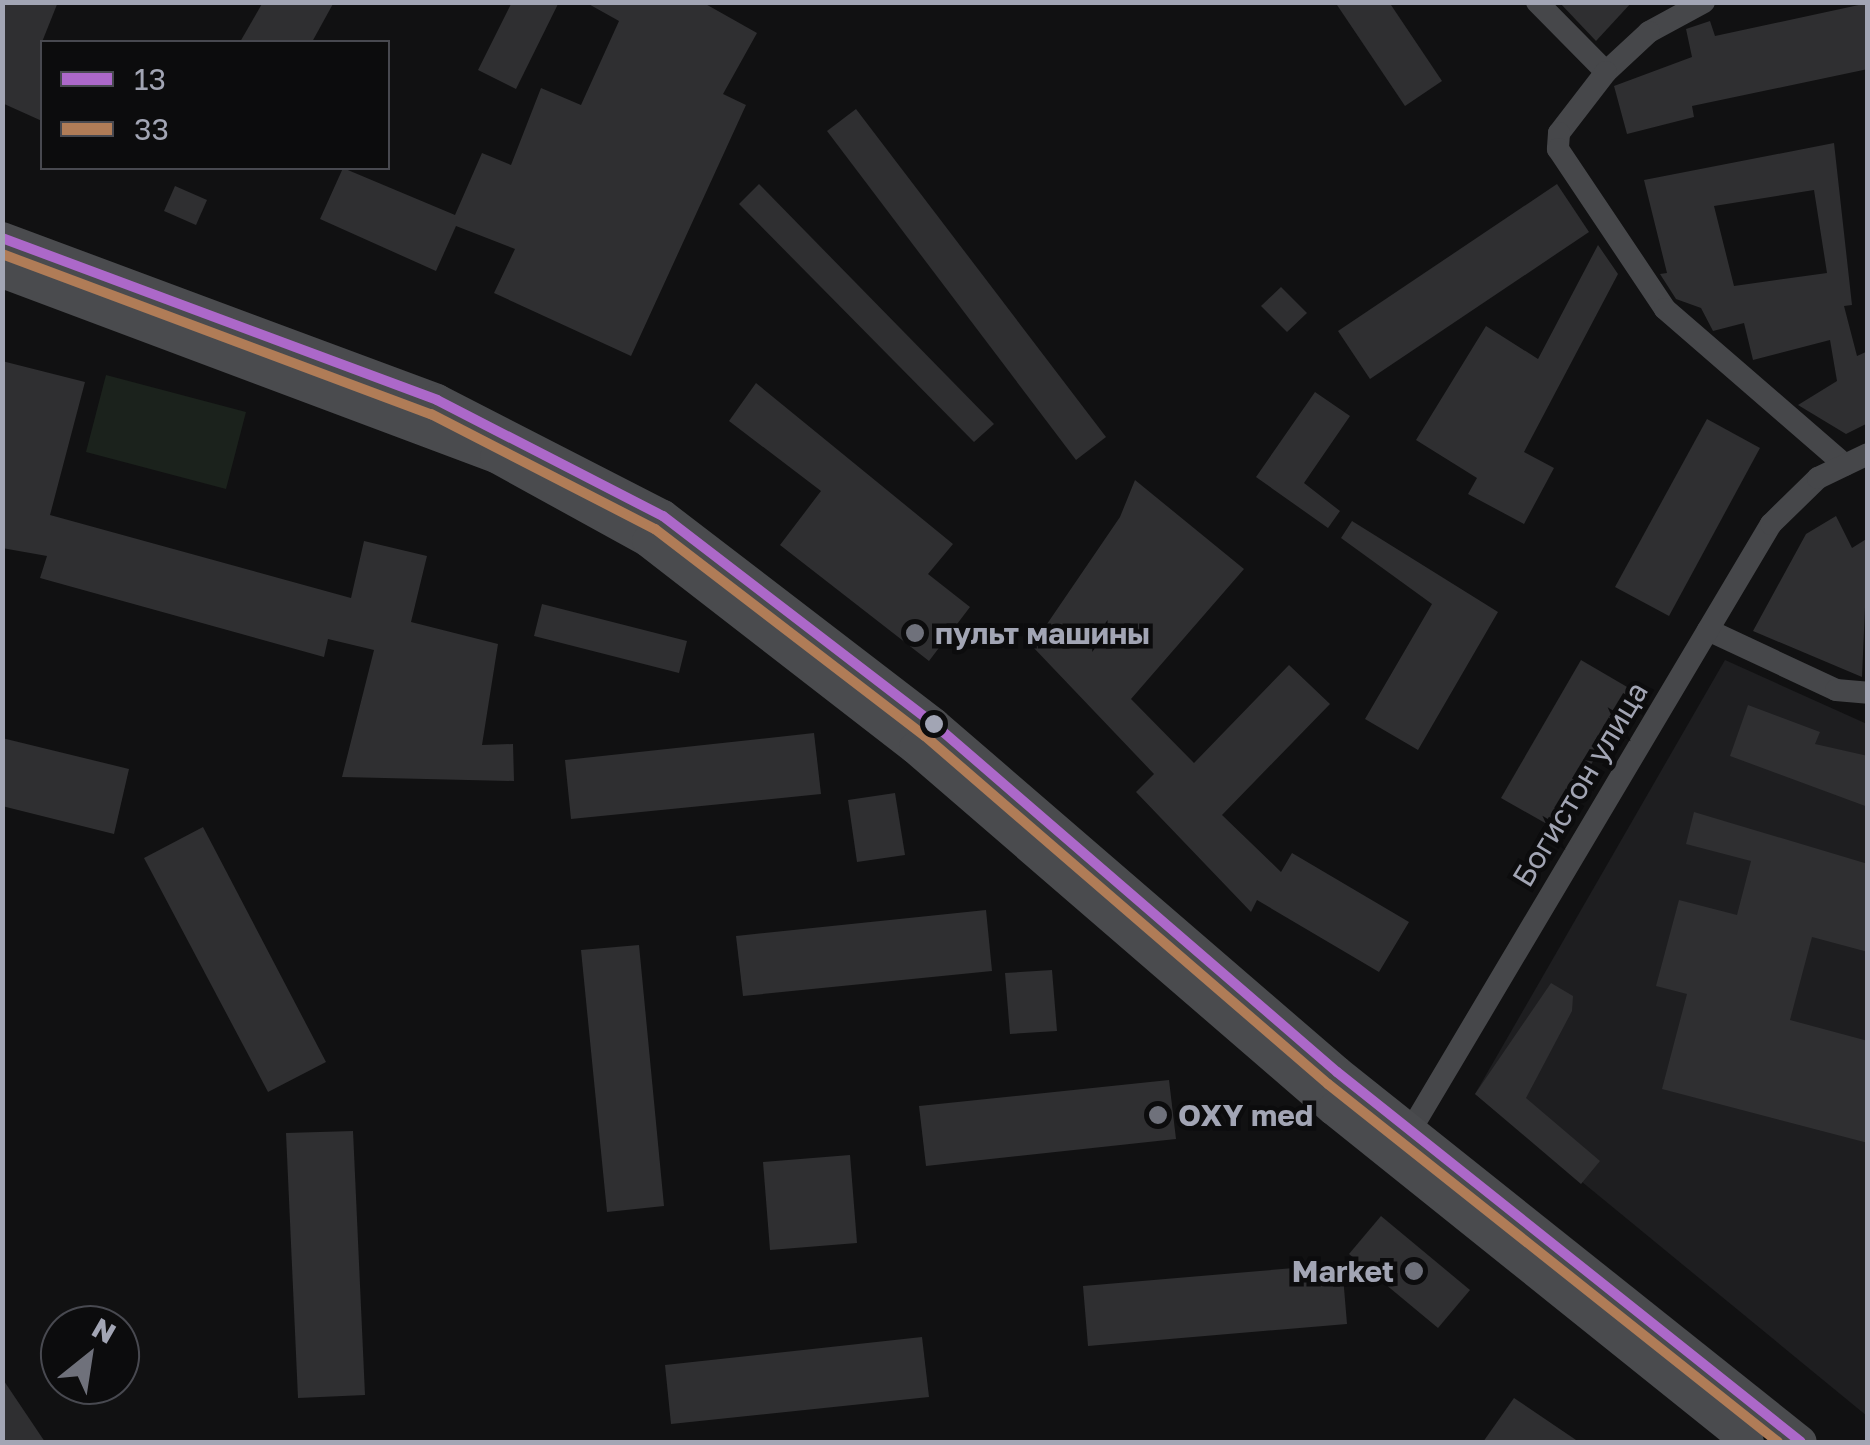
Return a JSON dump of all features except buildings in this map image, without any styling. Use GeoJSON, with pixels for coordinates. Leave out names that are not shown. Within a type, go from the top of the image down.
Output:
{"type":"FeatureCollection","features":[{"type":"Feature","properties":{"kind":"main road"},"geometry":{"type":"LineString","coordinates":[[2,238],[437,400],[663,516],[934,724],[1401,1144],[1748,1442]]}},
{"type":"Feature","properties":{"kind":"main road"},"geometry":{"type":"LineString","coordinates":[[2,272],[496,456],[605,513],[915,748],[1401,1144],[1801,1442]]}},
{"type":"Feature","properties":{"kind":"street"},"geometry":{"type":"LineString","coordinates":[[1537,2],[1606,72]]}},
{"type":"Feature","properties":{"kind":"street"},"geometry":{"type":"LineString","coordinates":[[1704,2],[1648,32],[1606,72],[1559,134],[1562,164],[1675,320],[1844,465]]}},
{"type":"Feature","properties":{"kind":"street","name":"Богистон улица"},"geometry":{"type":"LineString","coordinates":[[1401,1144],[1708,630],[1793,498],[1868,454]]}},
{"type":"Feature","properties":{"kind":"street"},"geometry":{"type":"LineString","coordinates":[[1708,630],[1836,690],[1868,694]]}},
{"type":"Feature","properties":{"kind":"shaded area"},"geometry":{"type":"Polygon","coordinates":[[[106,375],[246,412],[226,489],[86,452],[106,375]]]}},
{"type":"Feature","properties":{"kind":"shaded area"},"geometry":{"type":"Polygon","coordinates":[[[1725,660],[1867,724],[1867,1416],[1475,1094],[1725,660]]]}},
{"type":"Feature","properties":{"kind":"transit line","name":"13"},"geometry":{"type":"LineString","coordinates":[[2,238],[437,400],[663,516],[934,724],[1337,1072],[1801,1442]]}},
{"type":"Feature","properties":{"kind":"transit line","name":"33"},"geometry":{"type":"LineString","coordinates":[[2,254],[431,414],[655,529],[925,736],[1328,1084],[1778,1442]]}},
{"type":"Feature","properties":{"kind":"place","name":"пульт машины"},"geometry":{"type":"Point","coordinates":[915,633]}},
{"type":"Feature","properties":{"kind":"place","name":"OXY med"},"geometry":{"type":"Point","coordinates":[1158,1115]}},
{"type":"Feature","properties":{"kind":"place","name":"Market"},"geometry":{"type":"Point","coordinates":[1414,1271]}}]}
